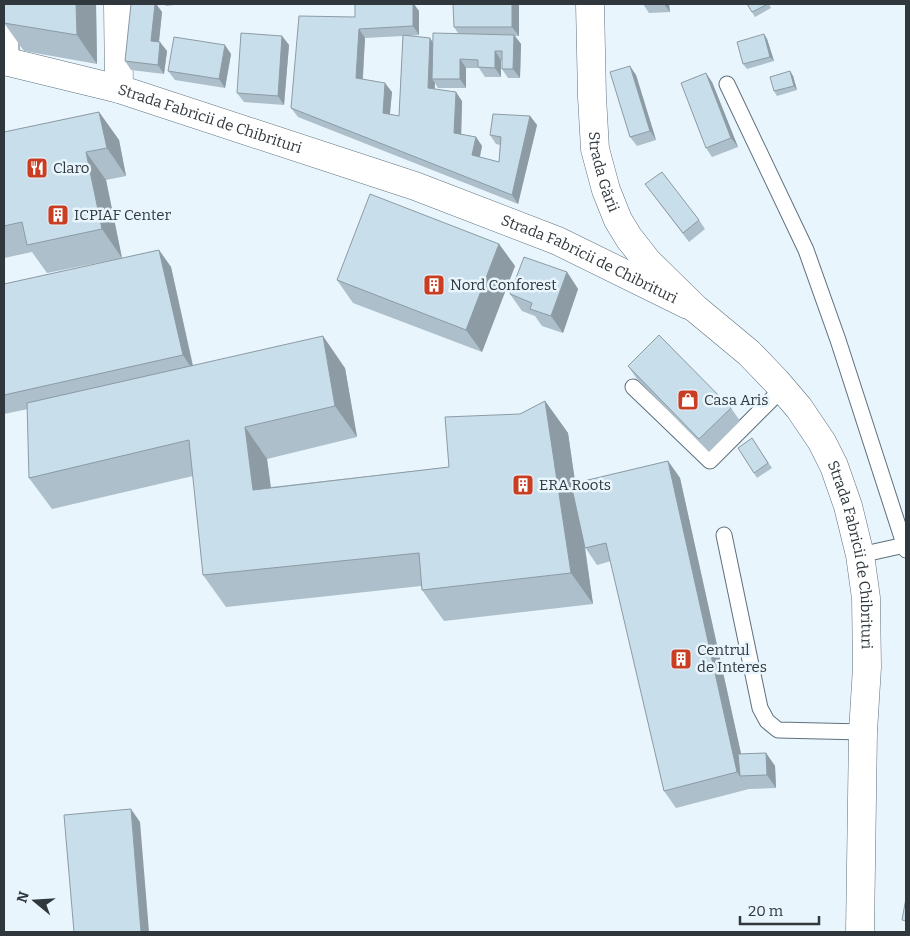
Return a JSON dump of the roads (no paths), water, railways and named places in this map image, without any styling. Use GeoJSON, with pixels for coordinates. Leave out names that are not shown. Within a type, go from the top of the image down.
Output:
{"type":"FeatureCollection","features":[{"type":"Feature","properties":{"kind":"street"},"geometry":{"type":"LineString","coordinates":[[118,4],[119,89]]}},
{"type":"Feature","properties":{"kind":"street","name":"Strada Gării"},"geometry":{"type":"LineString","coordinates":[[590,4],[595,149],[606,190],[618,220],[629,238],[647,261],[696,309]]}},
{"type":"Feature","properties":{"kind":"street","name":"Strada Fabricii de Chibrituri"},"geometry":{"type":"LineString","coordinates":[[8,62],[119,89],[414,186],[558,241],[696,309],[749,353],[799,408],[822,442],[834,466],[848,506],[860,555],[866,598],[867,667],[863,732],[860,932]]}},
{"type":"Feature","properties":{"kind":"lane"},"geometry":{"type":"LineString","coordinates":[[8,62],[11,4]]}},
{"type":"Feature","properties":{"kind":"lane"},"geometry":{"type":"LineString","coordinates":[[727,84],[806,250],[838,340],[906,548],[860,555]]}},
{"type":"Feature","properties":{"kind":"lane"},"geometry":{"type":"LineString","coordinates":[[633,387],[710,461],[782,389]]}},
{"type":"Feature","properties":{"kind":"lane"},"geometry":{"type":"LineString","coordinates":[[724,535],[760,708],[767,721],[778,730],[863,732]]}},
{"type":"Feature","properties":{"kind":"place","name":"Claro"},"geometry":{"type":"Point","coordinates":[37,168]}},
{"type":"Feature","properties":{"kind":"place","name":"ICPIAF Center"},"geometry":{"type":"Point","coordinates":[58,215]}},
{"type":"Feature","properties":{"kind":"place","name":"Nord Conforest"},"geometry":{"type":"Point","coordinates":[434,285]}},
{"type":"Feature","properties":{"kind":"place","name":"Casa Aris"},"geometry":{"type":"Point","coordinates":[688,400]}},
{"type":"Feature","properties":{"kind":"place","name":"ERA Roots"},"geometry":{"type":"Point","coordinates":[523,485]}},
{"type":"Feature","properties":{"kind":"place","name":"Centrul de Interes"},"geometry":{"type":"Point","coordinates":[681,659]}}]}
